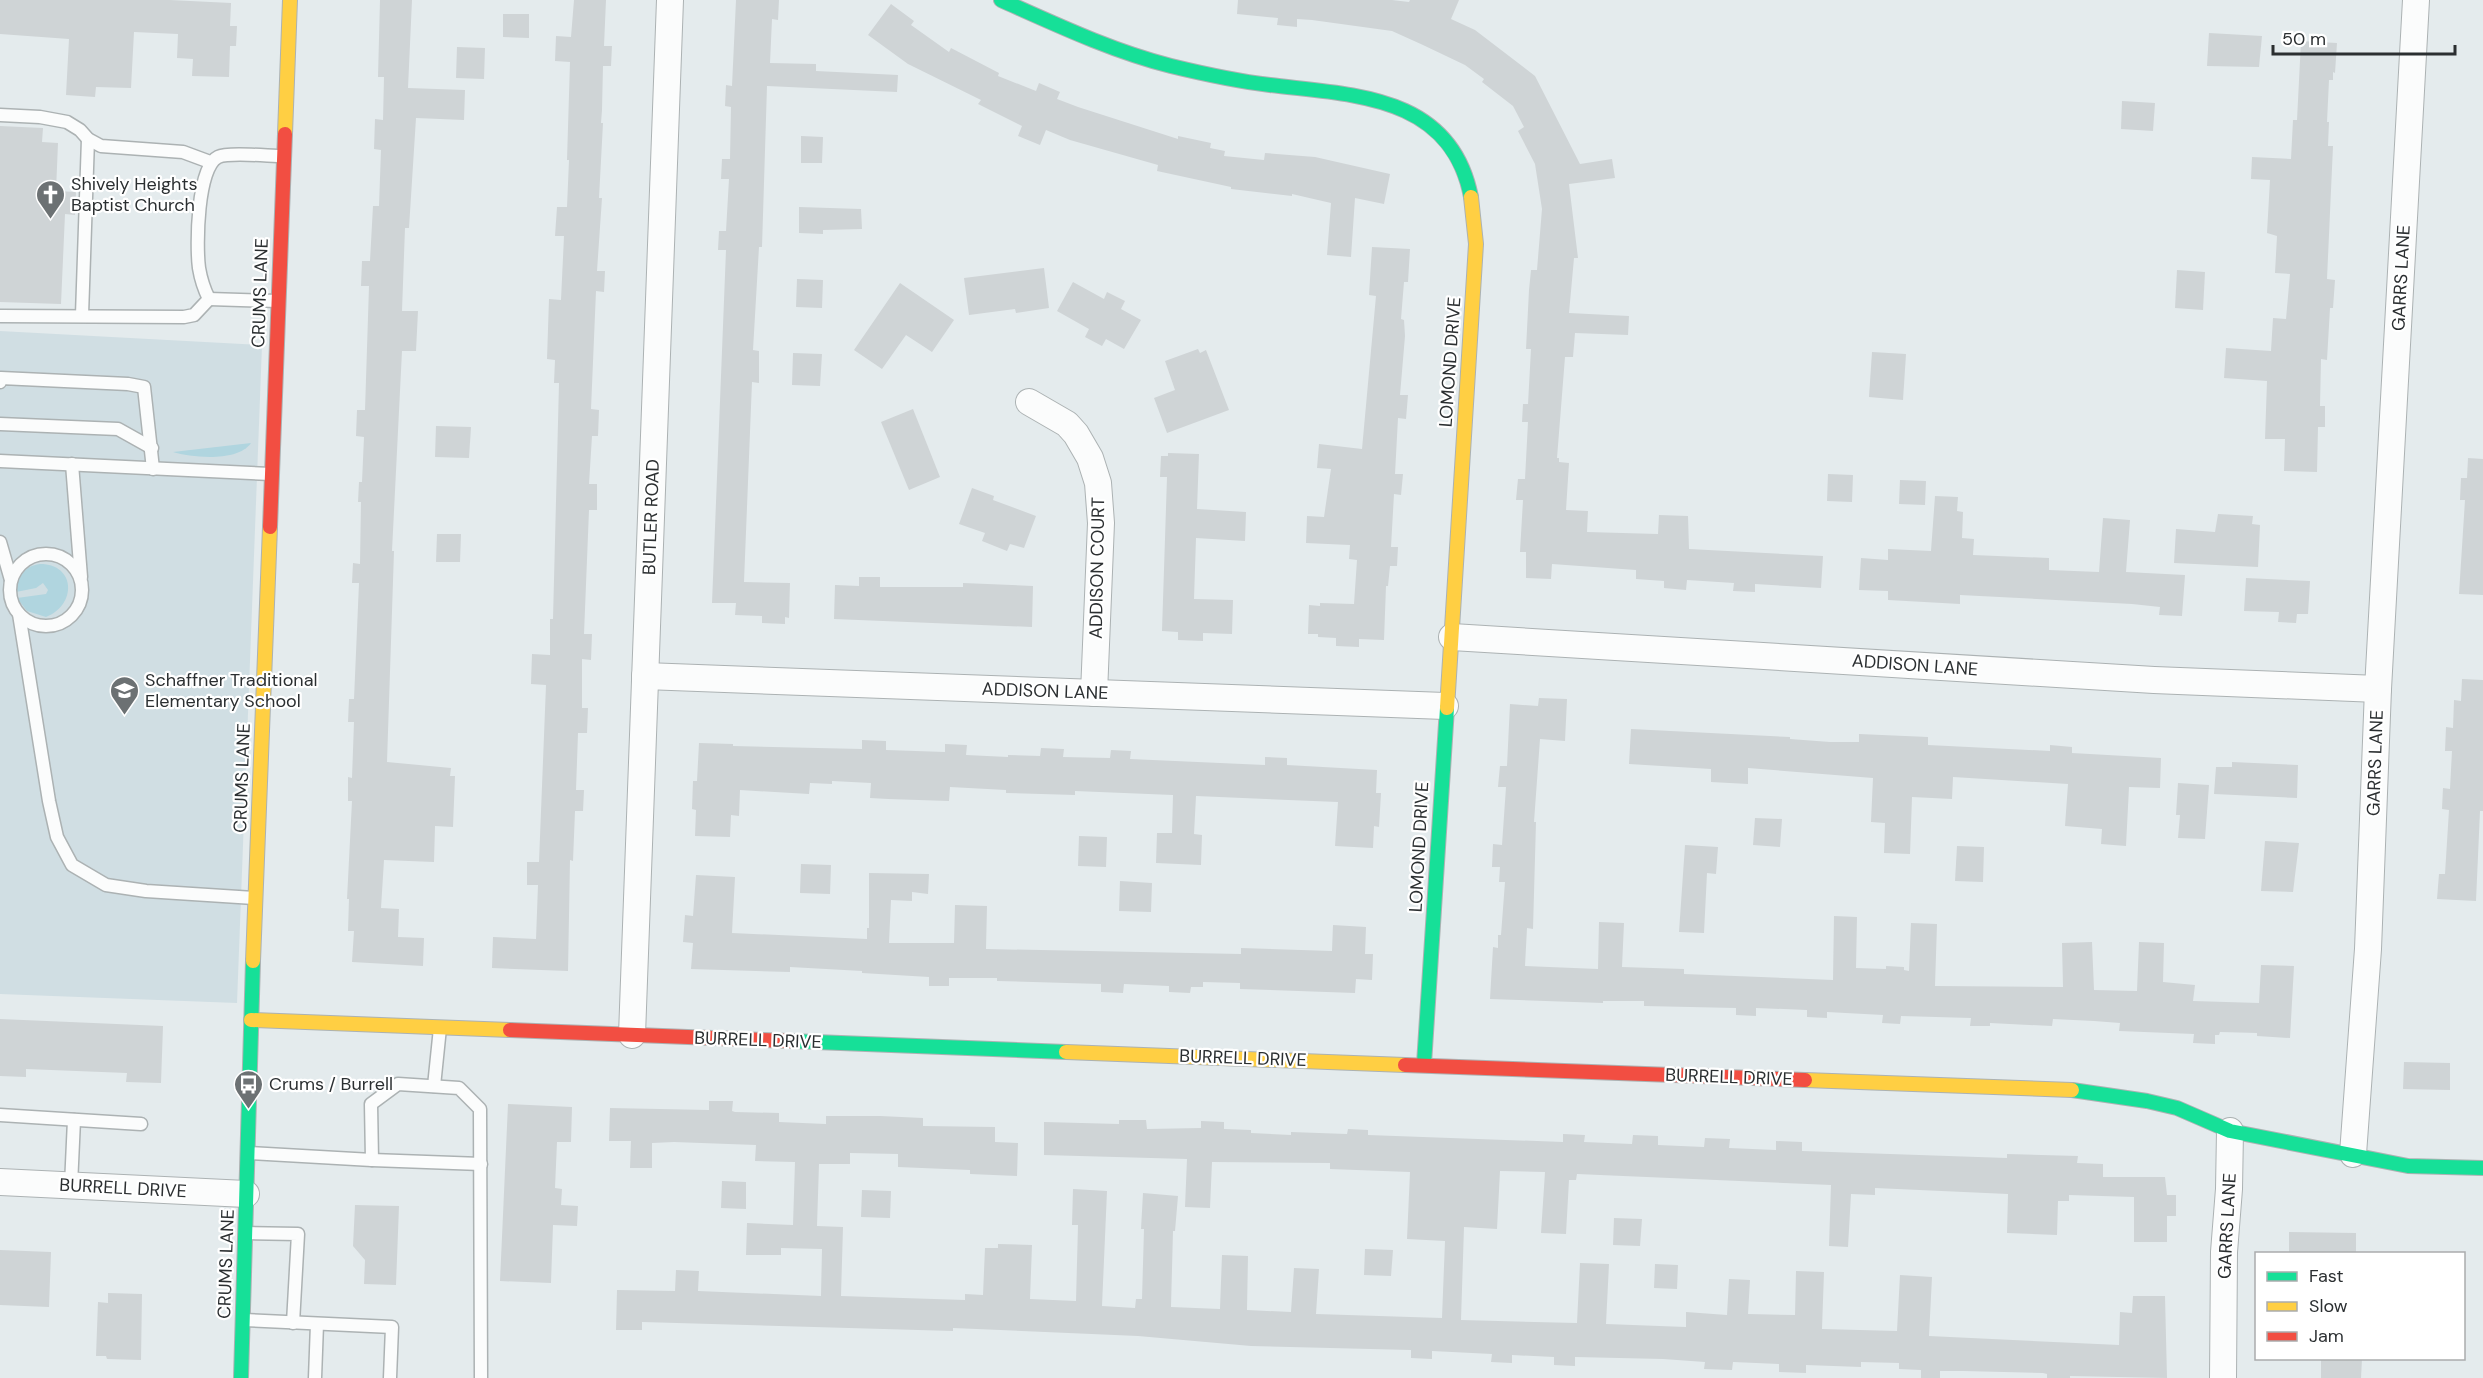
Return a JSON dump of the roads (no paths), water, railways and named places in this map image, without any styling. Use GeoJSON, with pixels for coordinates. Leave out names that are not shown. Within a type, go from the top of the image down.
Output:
{"type":"FeatureCollection","features":[{"type":"Feature","properties":{"kind":"street","name":"CRUMS LANE"},"geometry":{"type":"LineString","coordinates":[[241,1378],[255,898],[290,0]]}},
{"type":"Feature","properties":{"kind":"street","name":"BUTLER ROAD"},"geometry":{"type":"LineString","coordinates":[[632,1035],[670,0]]}},
{"type":"Feature","properties":{"kind":"street","name":"LOMOND DRIVE"},"geometry":{"type":"LineString","coordinates":[[1001,0],[1086,39],[1168,66],[1241,82],[1335,92],[1371,97],[1387,102],[1424,121],[1440,135],[1464,171],[1472,193],[1476,225],[1424,1064]]}},
{"type":"Feature","properties":{"kind":"street","name":"GARRS LANE"},"geometry":{"type":"LineString","coordinates":[[2353,1154],[2368,949],[2378,689],[2416,0]]}},
{"type":"Feature","properties":{"kind":"street","name":"ADDISON COURT"},"geometry":{"type":"LineString","coordinates":[[1029,402],[1067,424],[1076,434],[1090,458],[1098,483],[1101,524],[1094,693]]}},
{"type":"Feature","properties":{"kind":"street","name":"ADDISON LANE"},"geometry":{"type":"LineString","coordinates":[[1452,637],[2154,680],[2378,689]]}},
{"type":"Feature","properties":{"kind":"street","name":"ADDISON LANE"},"geometry":{"type":"LineString","coordinates":[[645,676],[1445,706]]}},
{"type":"Feature","properties":{"kind":"street","name":"BURRELL DRIVE"},"geometry":{"type":"LineString","coordinates":[[251,1020],[2086,1091],[2176,1108],[2230,1131]]}},
{"type":"Feature","properties":{"kind":"street","name":"GARRS LANE"},"geometry":{"type":"LineString","coordinates":[[2223,1378],[2224,1252],[2229,1189],[2230,1131]]}},
{"type":"Feature","properties":{"kind":"street"},"geometry":{"type":"LineString","coordinates":[[2230,1131],[2408,1166],[2483,1168]]}},
{"type":"Feature","properties":{"kind":"street","name":"BURRELL DRIVE"},"geometry":{"type":"LineString","coordinates":[[0,1182],[246,1194]]}},
{"type":"Feature","properties":{"kind":"lane"},"geometry":{"type":"LineString","coordinates":[[0,115],[40,117],[67,122],[100,146],[183,152],[215,159],[284,156]]}},
{"type":"Feature","properties":{"kind":"lane"},"geometry":{"type":"LineString","coordinates":[[82,315],[88,139]]}},
{"type":"Feature","properties":{"kind":"lane"},"geometry":{"type":"LineString","coordinates":[[209,299],[202,284],[198,266],[201,189],[215,159]]}},
{"type":"Feature","properties":{"kind":"lane"},"geometry":{"type":"LineString","coordinates":[[0,316],[184,317],[194,315],[209,299],[278,301]]}},
{"type":"Feature","properties":{"kind":"lane"},"geometry":{"type":"LineString","coordinates":[[0,382],[1,378],[128,384],[144,387],[153,469]]}},
{"type":"Feature","properties":{"kind":"lane"},"geometry":{"type":"LineString","coordinates":[[0,424],[118,429],[152,448]]}},
{"type":"Feature","properties":{"kind":"lane"},"geometry":{"type":"LineString","coordinates":[[0,461],[271,474]]}},
{"type":"Feature","properties":{"kind":"lane"},"geometry":{"type":"LineString","coordinates":[[72,464],[82,581],[83,594],[79,605],[63,622],[51,626],[39,626],[28,622],[12,603],[11,580],[16,569],[25,560],[35,555],[47,553],[59,555],[77,570],[82,581]]}},
{"type":"Feature","properties":{"kind":"lane"},"geometry":{"type":"LineString","coordinates":[[0,542],[11,580]]}},
{"type":"Feature","properties":{"kind":"lane"},"geometry":{"type":"LineString","coordinates":[[19,614],[57,837],[72,864],[106,885],[146,891],[255,898]]}},
{"type":"Feature","properties":{"kind":"lane"},"geometry":{"type":"LineString","coordinates":[[434,1086],[440,1028]]}},
{"type":"Feature","properties":{"kind":"lane"},"geometry":{"type":"LineString","coordinates":[[372,1160],[371,1104],[398,1084],[459,1089],[480,1109],[481,1378]]}},
{"type":"Feature","properties":{"kind":"lane"},"geometry":{"type":"LineString","coordinates":[[0,1115],[141,1124]]}},
{"type":"Feature","properties":{"kind":"lane"},"geometry":{"type":"LineString","coordinates":[[71,1185],[74,1120]]}},
{"type":"Feature","properties":{"kind":"lane"},"geometry":{"type":"LineString","coordinates":[[246,1152],[482,1164]]}},
{"type":"Feature","properties":{"kind":"lane"},"geometry":{"type":"LineString","coordinates":[[244,1233],[298,1234],[293,1323]]}},
{"type":"Feature","properties":{"kind":"lane"},"geometry":{"type":"LineString","coordinates":[[242,1320],[392,1327],[390,1378]]}},
{"type":"Feature","properties":{"kind":"lane"},"geometry":{"type":"LineString","coordinates":[[315,1378],[317,1324]]}},
{"type":"Feature","properties":{"kind":"place","name":"Shively Heights Baptist Church"},"geometry":{"type":"Point","coordinates":[50,220]}},
{"type":"Feature","properties":{"kind":"place","name":"Schaffner Traditional Elementary School"},"geometry":{"type":"Point","coordinates":[124,716]}},
{"type":"Feature","properties":{"kind":"place","name":"Crums / Burrell"},"geometry":{"type":"Point","coordinates":[248,1110]}}]}
